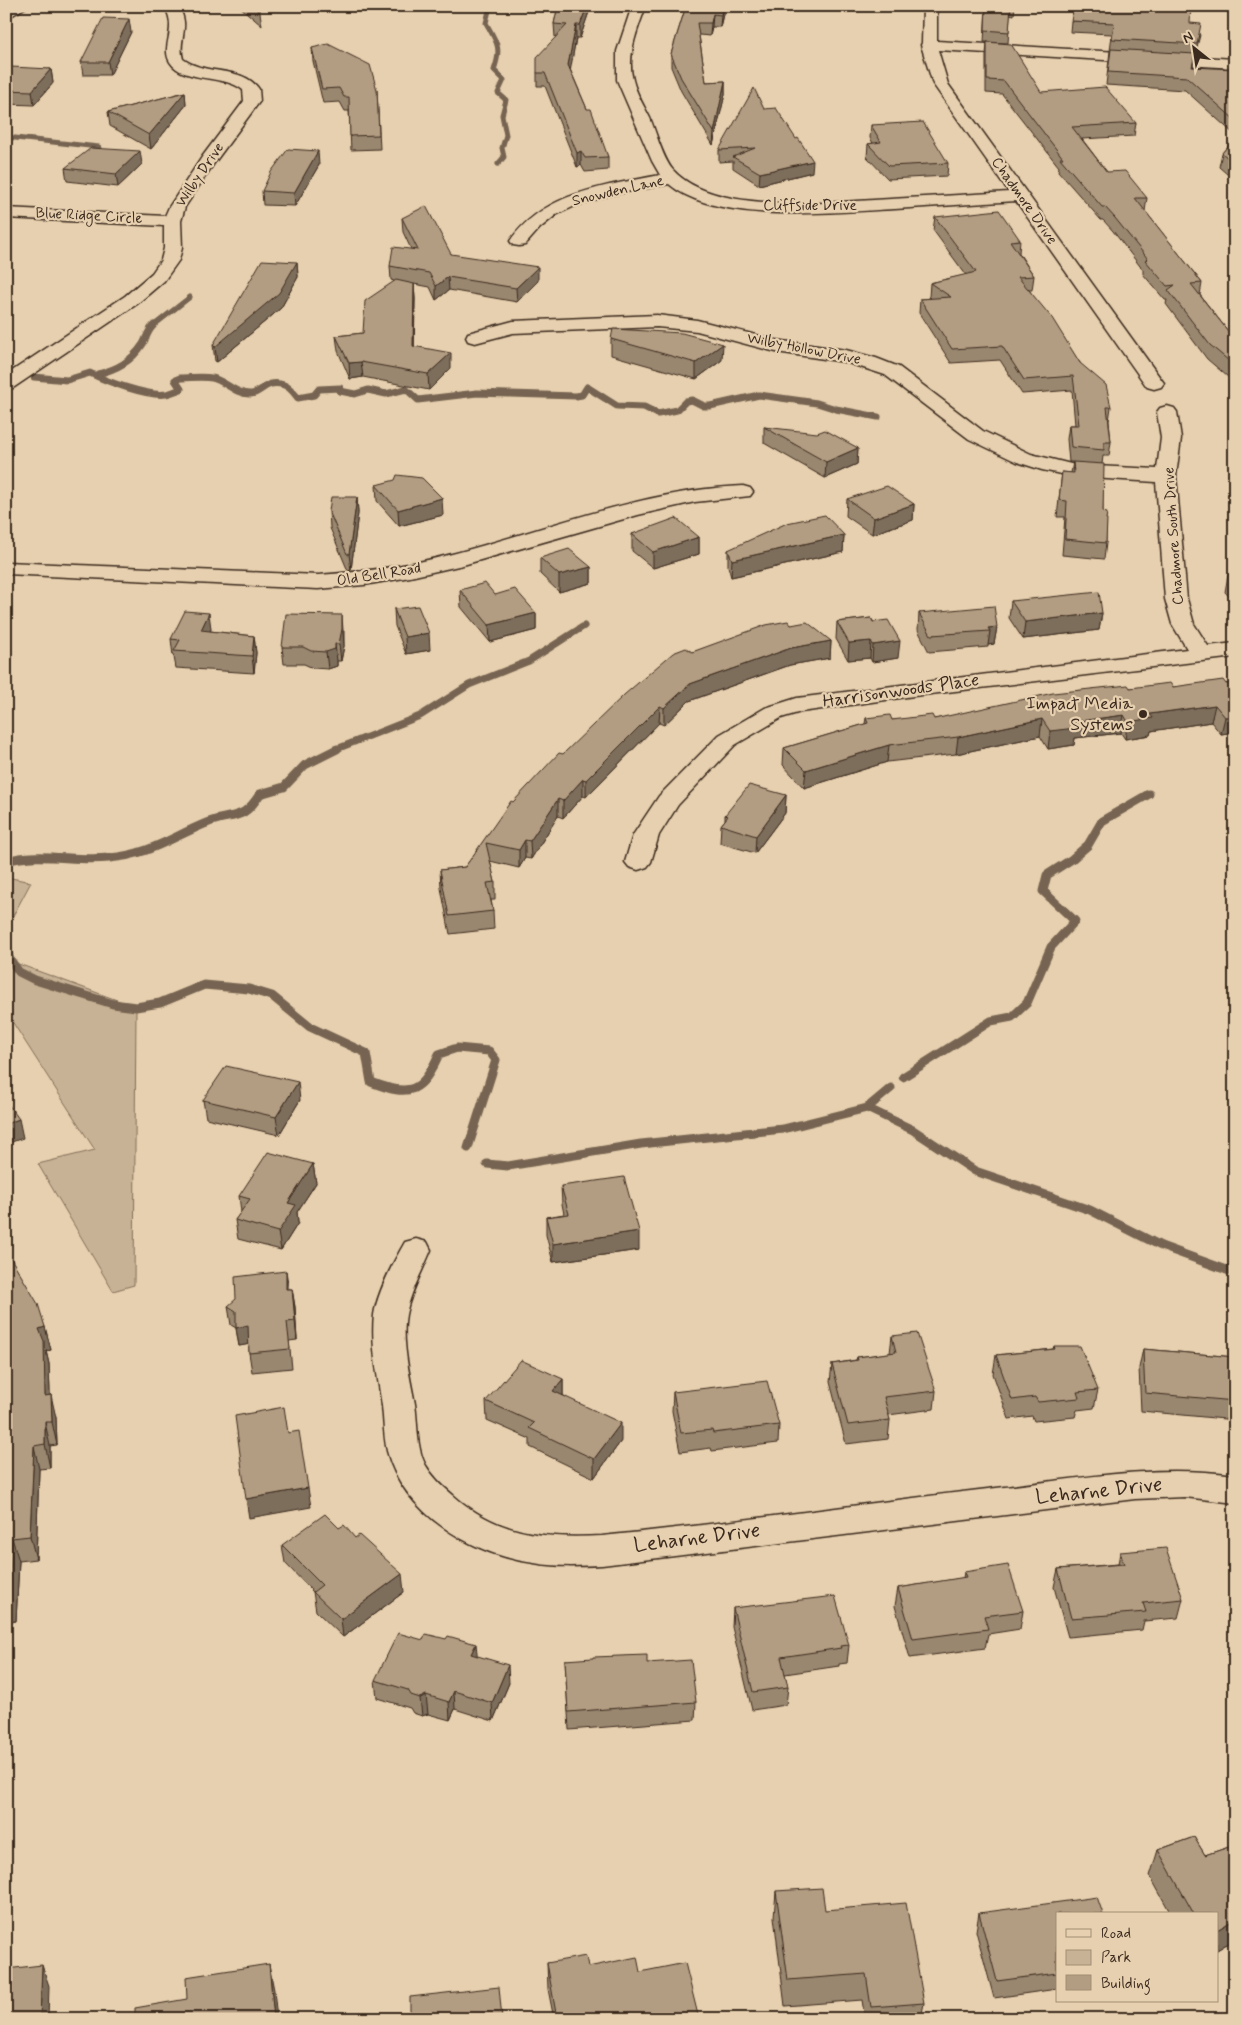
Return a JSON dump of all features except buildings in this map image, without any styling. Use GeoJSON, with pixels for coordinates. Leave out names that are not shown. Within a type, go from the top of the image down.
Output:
{"type":"FeatureCollection","features":[{"type":"Feature","properties":{"kind":"street"},"geometry":{"type":"LineString","coordinates":[[6,15],[21,6]]}},
{"type":"Feature","properties":{"kind":"street","name":"Wilby Drive"},"geometry":{"type":"LineString","coordinates":[[6,384],[131,300],[158,277],[170,260],[173,248],[172,221],[177,208],[208,160],[252,102],[252,94],[247,85],[238,79],[195,70],[176,60],[174,54],[179,32],[179,21],[177,14],[171,6]]}},
{"type":"Feature","properties":{"kind":"street","name":"Cliffside Drive"},"geometry":{"type":"LineString","coordinates":[[639,6],[626,42],[624,74],[663,167],[673,178],[689,188],[710,197],[750,206],[780,209],[1020,196]]}},
{"type":"Feature","properties":{"kind":"street","name":"Chadmore Drive"},"geometry":{"type":"LineString","coordinates":[[930,6],[928,45],[932,65],[941,84],[1154,383]]}},
{"type":"Feature","properties":{"kind":"street"},"geometry":{"type":"LineString","coordinates":[[928,45],[1235,64]]}},
{"type":"Feature","properties":{"kind":"street","name":"Snowden Lane"},"geometry":{"type":"LineString","coordinates":[[519,241],[529,226],[539,217],[564,203],[593,194],[673,178]]}},
{"type":"Feature","properties":{"kind":"street","name":"Blue Ridge Circle"},"geometry":{"type":"LineString","coordinates":[[6,213],[172,221]]}},
{"type":"Feature","properties":{"kind":"street","name":"Wilby Hollow Drive"},"geometry":{"type":"LineString","coordinates":[[475,337],[513,327],[657,320],[697,326],[776,346],[846,356],[869,362],[892,372],[976,435],[1024,458],[1049,466],[1075,471],[1166,476]]}},
{"type":"Feature","properties":{"kind":"street","name":"Chadmore South Drive"},"geometry":{"type":"LineString","coordinates":[[1167,412],[1170,438],[1166,476],[1176,598],[1183,624],[1201,654]]}},
{"type":"Feature","properties":{"kind":"street","name":"Old Bell Road"},"geometry":{"type":"LineString","coordinates":[[6,568],[318,582],[348,581],[413,571],[680,498],[743,492]]}},
{"type":"Feature","properties":{"kind":"street","name":"Harrisonwoods Place"},"geometry":{"type":"LineString","coordinates":[[638,862],[646,835],[668,802],[727,740],[773,713],[797,705],[914,689],[1235,650]]}},
{"type":"Feature","properties":{"kind":"street","name":"Leharne Drive"},"geometry":{"type":"LineString","coordinates":[[416,1250],[390,1314],[392,1356],[404,1453],[415,1476],[438,1505],[473,1530],[512,1545],[556,1552],[647,1545],[973,1504],[1160,1483],[1222,1486],[1235,1489]]}},
{"type":"Feature","properties":{"kind":"green space"},"geometry":{"type":"Polygon","coordinates":[[[6,877],[31,882],[6,929],[6,877]]]}},
{"type":"Feature","properties":{"kind":"green space"},"geometry":{"type":"Polygon","coordinates":[[[6,931],[13,962],[136,1007],[134,1285],[113,1291],[38,1164],[95,1150],[6,1012],[6,931]]]}},
{"type":"Feature","properties":{"kind":"waterway"},"geometry":{"type":"LineString","coordinates":[[490,6],[486,23],[498,50],[494,70],[504,80],[498,93],[506,100],[502,115],[506,135],[502,148],[504,157],[498,164]]}},
{"type":"Feature","properties":{"kind":"waterway"},"geometry":{"type":"LineString","coordinates":[[6,137],[99,147]]}},
{"type":"Feature","properties":{"kind":"waterway"},"geometry":{"type":"LineString","coordinates":[[153,326],[190,297]]}},
{"type":"Feature","properties":{"kind":"waterway"},"geometry":{"type":"LineString","coordinates":[[99,376],[98,374],[111,370],[134,356],[153,326]]}},
{"type":"Feature","properties":{"kind":"waterway"},"geometry":{"type":"LineString","coordinates":[[34,377],[67,380],[90,373],[127,388],[158,394],[168,394],[181,389],[175,380],[180,378],[208,377],[217,379],[235,390],[246,394],[255,393],[273,384],[284,385],[298,398],[314,395],[319,389],[340,388],[340,391],[355,394],[368,390],[386,394],[406,389],[418,400],[477,393],[576,396],[582,395],[587,387],[617,406],[644,407],[658,414],[677,410],[686,401],[692,400],[704,406],[710,406],[759,395],[817,403],[836,409],[878,417]]}},
{"type":"Feature","properties":{"kind":"waterway"},"geometry":{"type":"LineString","coordinates":[[334,750],[420,716],[469,685],[529,661],[584,626]]}},
{"type":"Feature","properties":{"kind":"waterway"},"geometry":{"type":"LineString","coordinates":[[6,861],[32,857],[109,858],[150,849],[209,822],[238,815],[249,808],[260,794],[284,787],[305,765],[337,749]]}},
{"type":"Feature","properties":{"kind":"waterway"},"geometry":{"type":"LineString","coordinates":[[903,1077],[991,1021],[1012,1017],[1027,1003],[1051,947],[1075,921],[1043,891],[1047,875],[1072,859],[1088,845],[1102,821],[1149,794]]}},
{"type":"Feature","properties":{"kind":"waterway"},"geometry":{"type":"LineString","coordinates":[[6,933],[9,958],[19,972],[35,980],[113,1004],[136,1007],[160,1003],[204,985],[249,989],[272,996],[310,1027],[366,1053],[371,1082],[396,1090],[406,1090],[421,1084],[427,1077],[439,1054],[457,1048],[489,1051],[496,1060],[468,1148]]}},
{"type":"Feature","properties":{"kind":"waterway"},"geometry":{"type":"LineString","coordinates":[[867,1108],[891,1088]]}},
{"type":"Feature","properties":{"kind":"waterway"},"geometry":{"type":"LineString","coordinates":[[487,1164],[508,1166],[641,1144],[783,1129],[867,1108]]}},
{"type":"Feature","properties":{"kind":"waterway"},"geometry":{"type":"LineString","coordinates":[[867,1108],[913,1130],[975,1171],[1090,1210],[1161,1246],[1235,1273]]}},
{"type":"Feature","properties":{"kind":"place","name":"Impact Media Systems"},"geometry":{"type":"Point","coordinates":[1143,714]}}]}
